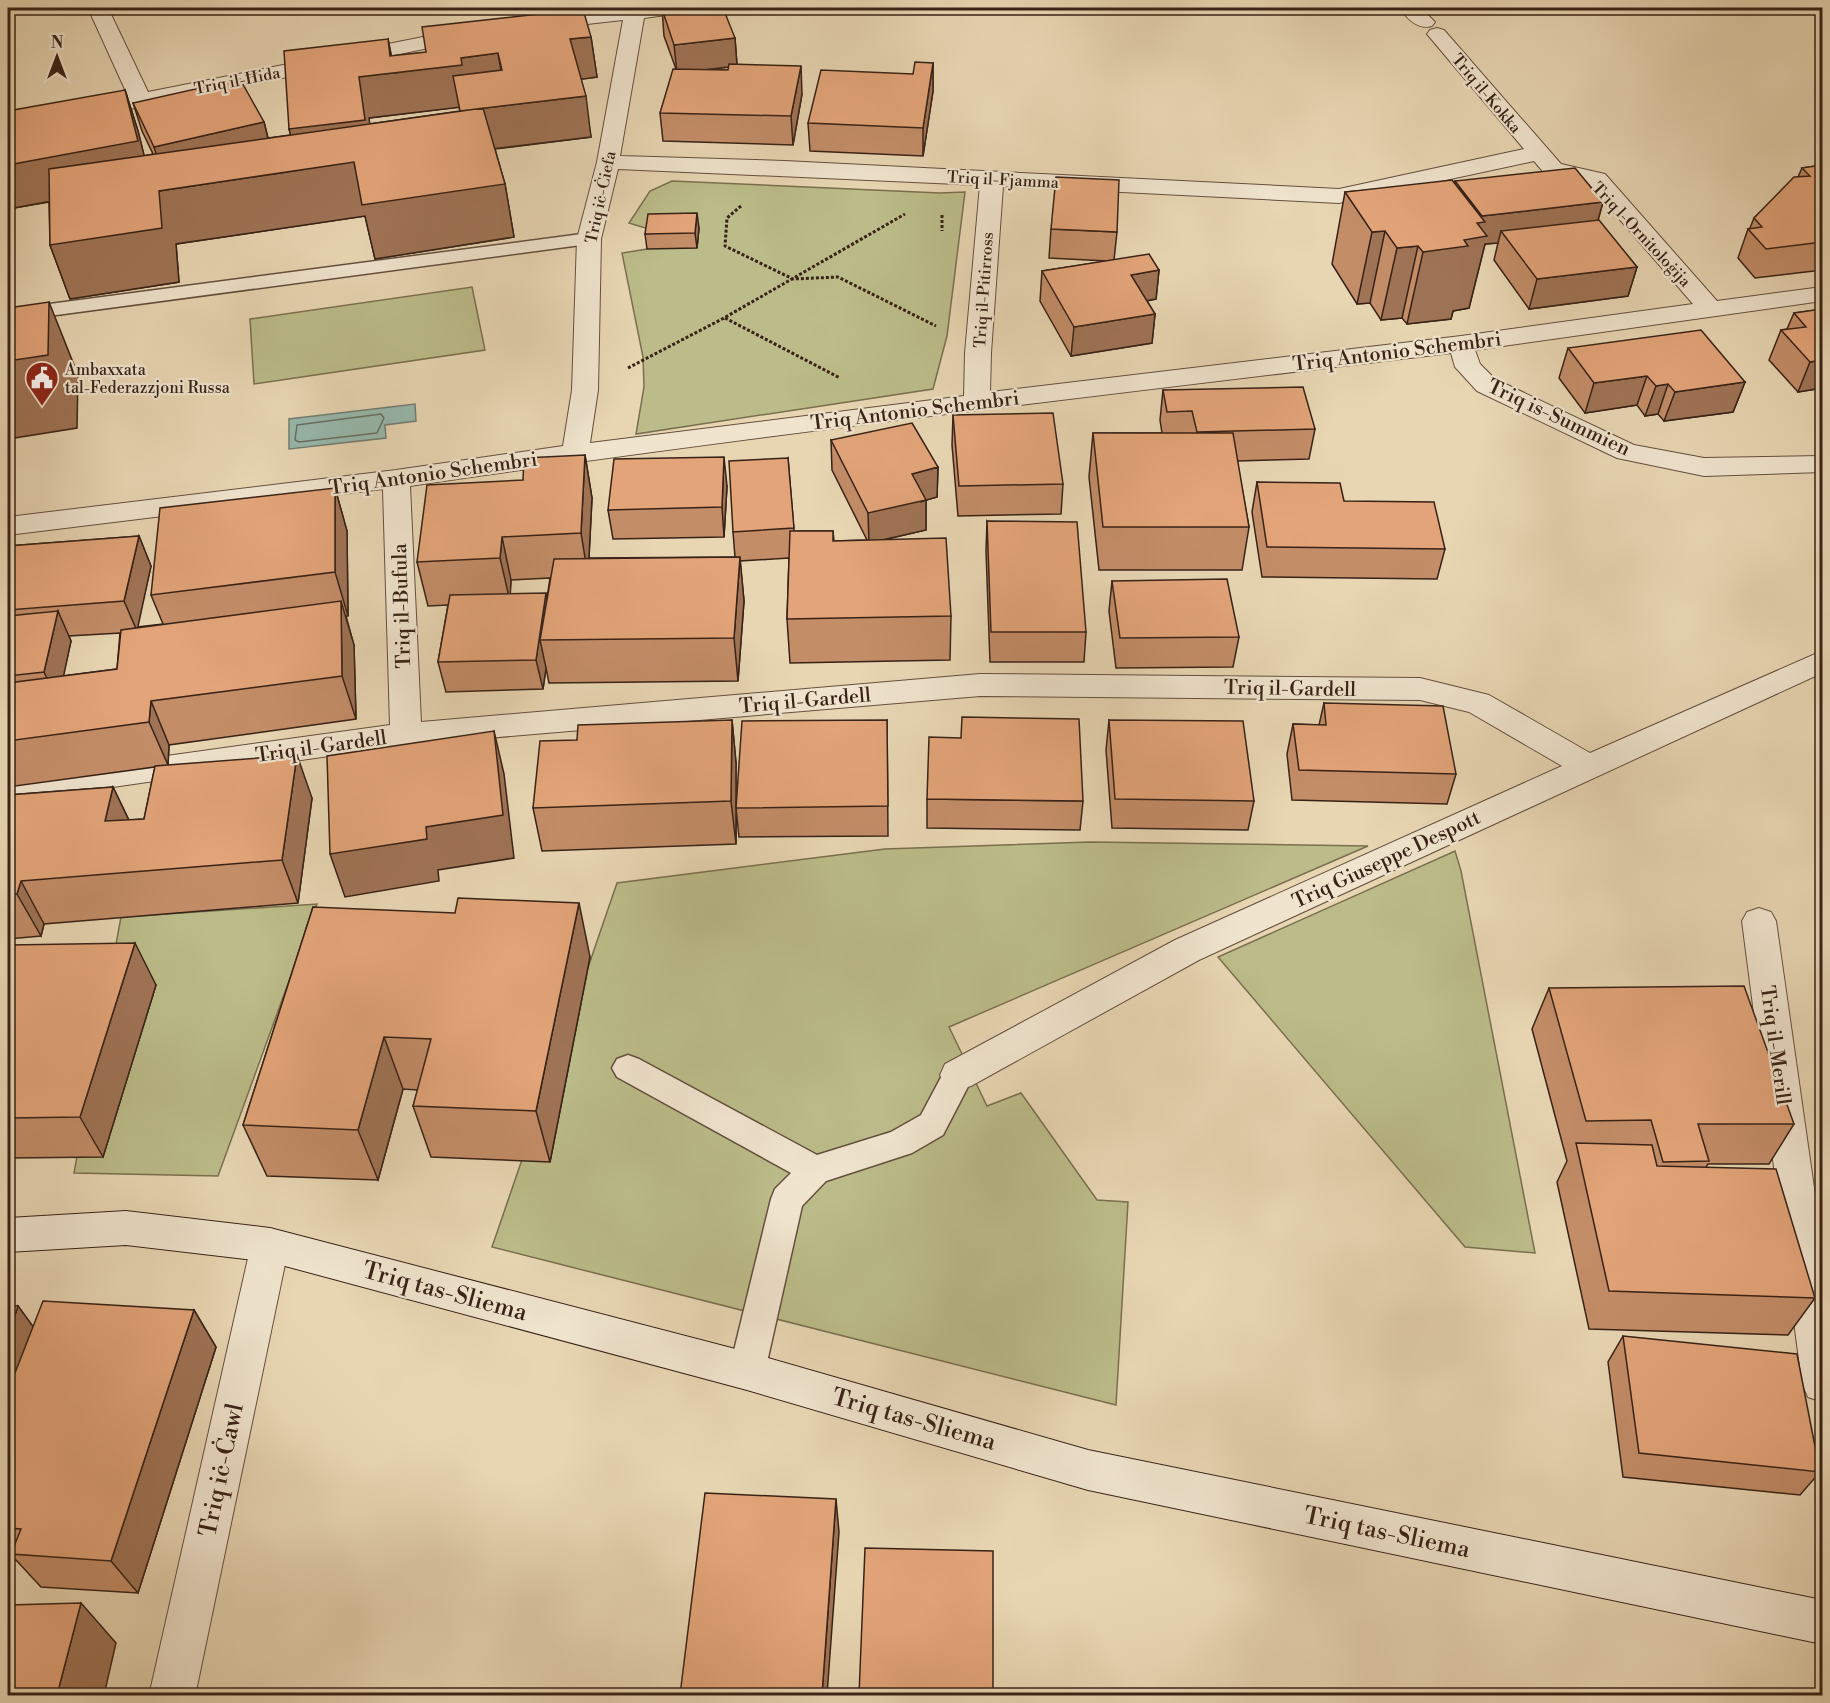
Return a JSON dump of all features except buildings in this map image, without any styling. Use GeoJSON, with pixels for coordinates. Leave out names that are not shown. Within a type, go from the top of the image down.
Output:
{"type":"FeatureCollection","features":[{"type":"Feature","properties":{"kind":"street"},"geometry":{"type":"LineString","coordinates":[[98,8],[140,99]]}},
{"type":"Feature","properties":{"kind":"street"},"geometry":{"type":"LineString","coordinates":[[522,26],[681,8]]}},
{"type":"Feature","properties":{"kind":"street","name":"Triq iċ-Ċiefa"},"geometry":{"type":"LineString","coordinates":[[575,453],[585,390],[589,239],[608,162],[634,14]]}},
{"type":"Feature","properties":{"kind":"street","name":"Triq il-Kokka"},"geometry":{"type":"LineString","coordinates":[[1424,21],[1538,153]]}},
{"type":"Feature","properties":{"kind":"street","name":"Triq il-Ħida"},"geometry":{"type":"LineString","coordinates":[[8,127],[489,31]]}},
{"type":"Feature","properties":{"kind":"street","name":"Triq il-Fjamma"},"geometry":{"type":"LineString","coordinates":[[608,162],[784,168],[1339,196],[1538,153]]}},
{"type":"Feature","properties":{"kind":"street","name":"Triq l-Ornitoloġija"},"geometry":{"type":"LineString","coordinates":[[1538,153],[1553,169],[1597,180],[1710,309]]}},
{"type":"Feature","properties":{"kind":"street","name":"Triq il-Pitirross"},"geometry":{"type":"LineString","coordinates":[[977,402],[978,353],[992,179]]}},
{"type":"Feature","properties":{"kind":"street","name":"Triq Antonio Schembri"},"geometry":{"type":"LineString","coordinates":[[8,525],[396,479],[575,453],[977,402],[1461,344],[1822,294]]}},
{"type":"Feature","properties":{"kind":"street","name":"Triq is-Summien"},"geometry":{"type":"LineString","coordinates":[[1461,344],[1468,367],[1486,385],[1627,452],[1704,467],[1822,464]]}},
{"type":"Feature","properties":{"kind":"street","name":"Triq il-Bufula"},"geometry":{"type":"LineString","coordinates":[[396,479],[406,734]]}},
{"type":"Feature","properties":{"kind":"street","name":"Triq Giuseppe Despott"},"geometry":{"type":"LineString","coordinates":[[958,1075],[1186,950],[1822,661]]}},
{"type":"Feature","properties":{"kind":"street","name":"Triq il-Gardell"},"geometry":{"type":"LineString","coordinates":[[8,790],[406,734],[980,685],[1420,689],[1478,703],[1588,767]]}},
{"type":"Feature","properties":{"kind":"street","name":"Triq il-Merill"},"geometry":{"type":"LineString","coordinates":[[1759,921],[1822,1383]]}},
{"type":"Feature","properties":{"kind":"street","name":"Triq tas-Sliema"},"geometry":{"type":"LineString","coordinates":[[8,1235],[126,1228],[270,1245],[747,1371],[1088,1470],[1822,1622]]}},
{"type":"Feature","properties":{"kind":"street","name":"Triq iċ-Ċawl"},"geometry":{"type":"LineString","coordinates":[[172,1695],[270,1245]]}},
{"type":"Feature","properties":{"kind":"lane"},"geometry":{"type":"LineString","coordinates":[[8,313],[20,314],[589,239]]}},
{"type":"Feature","properties":{"kind":"lane"},"geometry":{"type":"LineString","coordinates":[[628,1068],[815,1170]]}},
{"type":"Feature","properties":{"kind":"lane"},"geometry":{"type":"LineString","coordinates":[[747,1371],[787,1199],[815,1170],[901,1143],[932,1125],[958,1075]]}},
{"type":"Feature","properties":{"kind":"path"},"geometry":{"type":"LineString","coordinates":[[784,168],[727,218],[725,246],[793,279],[838,277],[940,328],[978,353]]}},
{"type":"Feature","properties":{"kind":"path"},"geometry":{"type":"LineString","coordinates":[[585,390],[724,318],[913,210]]}},
{"type":"Feature","properties":{"kind":"path"},"geometry":{"type":"LineString","coordinates":[[942,215],[942,237]]}},
{"type":"Feature","properties":{"kind":"path"},"geometry":{"type":"LineString","coordinates":[[724,318],[840,378],[851,378]]}},
{"type":"Feature","properties":{"kind":"green space"},"geometry":{"type":"Polygon","coordinates":[[[672,181],[940,193],[965,192],[947,336],[933,389],[636,434],[644,387],[643,357],[622,253],[647,249],[649,229],[629,223],[650,191],[672,181]]]}},
{"type":"Feature","properties":{"kind":"green space"},"geometry":{"type":"Polygon","coordinates":[[[472,287],[485,350],[254,384],[250,319],[472,287]]]}},
{"type":"Feature","properties":{"kind":"green space"},"geometry":{"type":"Polygon","coordinates":[[[1090,842],[1368,846],[949,1027],[987,1106],[1021,1093],[1097,1200],[1128,1202],[1116,1405],[492,1247],[617,883],[885,849],[1090,842]]]}},
{"type":"Feature","properties":{"kind":"green space"},"geometry":{"type":"Polygon","coordinates":[[[1455,851],[1461,871],[1535,1253],[1465,1247],[1218,957],[1455,851]]]}},
{"type":"Feature","properties":{"kind":"green space"},"geometry":{"type":"Polygon","coordinates":[[[317,904],[218,1176],[74,1173],[121,917],[317,904]]]}},
{"type":"Feature","properties":{"kind":"water"},"geometry":{"type":"Polygon","coordinates":[[[415,404],[416,421],[385,425],[386,438],[289,449],[289,419],[415,404]]]}},
{"type":"Feature","properties":{"kind":"place","name":"Ambaxxata tal-Federazzjoni Russa"},"geometry":{"type":"Point","coordinates":[42,407]}}]}
